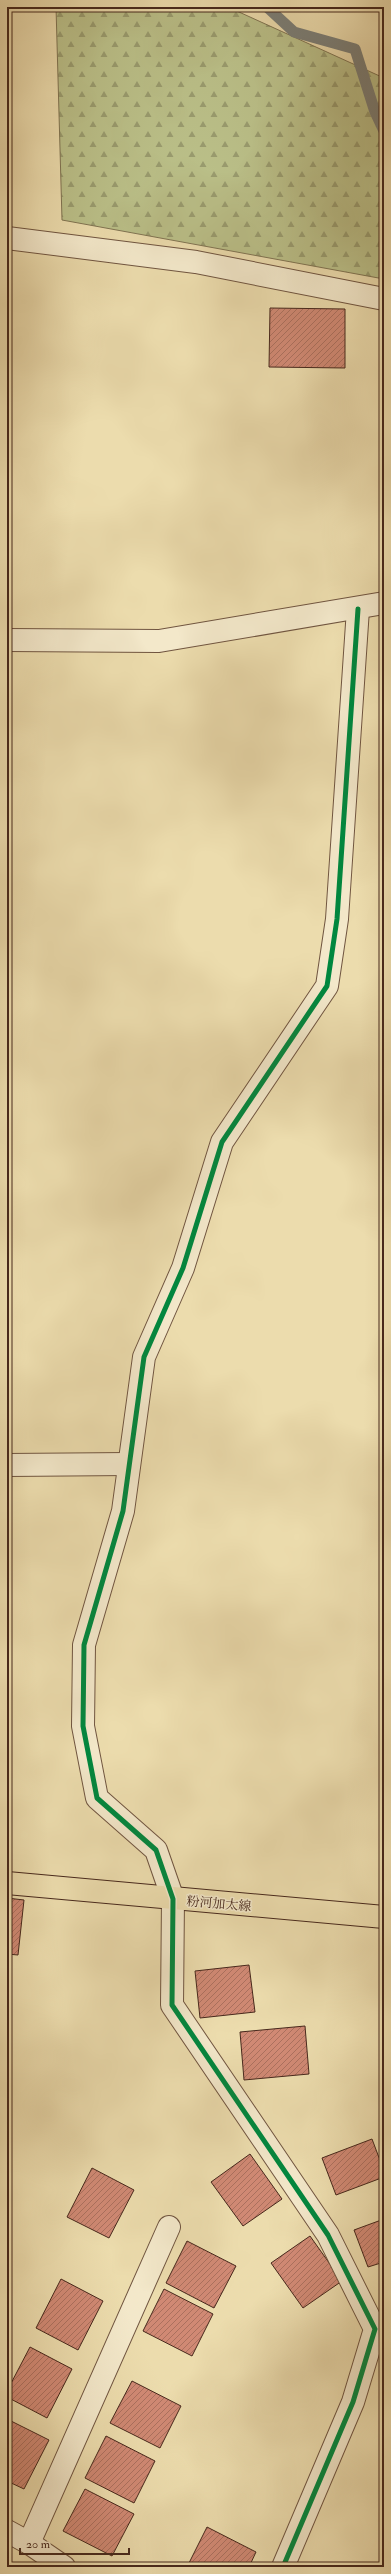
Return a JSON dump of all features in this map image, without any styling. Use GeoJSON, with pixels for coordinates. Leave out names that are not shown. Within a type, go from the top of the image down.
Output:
{"type":"FeatureCollection","features":[{"type":"Feature","properties":{"kind":"main road","name":"粉河加太線"},"geometry":{"type":"LineString","coordinates":[[7,1883],[384,1917]]}},
{"type":"Feature","properties":{"kind":"street"},"geometry":{"type":"LineString","coordinates":[[7,238],[196,262],[384,299]]}},
{"type":"Feature","properties":{"kind":"street"},"geometry":{"type":"LineString","coordinates":[[7,640],[159,641],[358,609],[384,603]]}},
{"type":"Feature","properties":{"kind":"street"},"geometry":{"type":"LineString","coordinates":[[283,2567],[380,2335],[328,2235],[172,2005],[173,1899],[156,1850],[97,1798],[82,1726],[84,1645],[123,1511],[144,1357],[182,1268],[222,1142],[327,986],[338,919],[358,609]]}},
{"type":"Feature","properties":{"kind":"street"},"geometry":{"type":"LineString","coordinates":[[7,1465],[129,1464]]}},
{"type":"Feature","properties":{"kind":"street"},"geometry":{"type":"LineString","coordinates":[[28,2542],[169,2227]]}},
{"type":"Feature","properties":{"kind":"street"},"geometry":{"type":"LineString","coordinates":[[7,2531],[28,2542],[64,2567]]}},
{"type":"Feature","properties":{"kind":"green space"},"geometry":{"type":"Polygon","coordinates":[[[56,7],[228,7],[384,78],[384,279],[62,220],[56,7]]]}},
{"type":"Feature","properties":{"kind":"building"},"geometry":{"type":"Polygon","coordinates":[[[270,308],[345,309],[345,368],[269,367],[270,308]]]}},
{"type":"Feature","properties":{"kind":"building"},"geometry":{"type":"Polygon","coordinates":[[[7,1898],[24,1900],[18,1955],[7,1954],[7,1898]]]}},
{"type":"Feature","properties":{"kind":"building"},"geometry":{"type":"Polygon","coordinates":[[[249,1965],[255,2012],[200,2018],[195,1971],[249,1965]]]}},
{"type":"Feature","properties":{"kind":"building"},"geometry":{"type":"Polygon","coordinates":[[[305,2026],[309,2074],[244,2080],[240,2032],[305,2026]]]}},
{"type":"Feature","properties":{"kind":"building"},"geometry":{"type":"Polygon","coordinates":[[[372,2139],[384,2171],[384,2177],[336,2195],[322,2158],[372,2139]]]}},
{"type":"Feature","properties":{"kind":"building"},"geometry":{"type":"Polygon","coordinates":[[[250,2154],[282,2199],[243,2226],[211,2182],[250,2154]]]}},
{"type":"Feature","properties":{"kind":"building"},"geometry":{"type":"Polygon","coordinates":[[[92,2168],[134,2190],[109,2238],[67,2217],[92,2168]]]}},
{"type":"Feature","properties":{"kind":"building"},"geometry":{"type":"Polygon","coordinates":[[[384,2219],[384,2262],[368,2267],[354,2230],[384,2219]]]}},
{"type":"Feature","properties":{"kind":"building"},"geometry":{"type":"Polygon","coordinates":[[[310,2236],[342,2281],[303,2308],[271,2263],[310,2236]]]}},
{"type":"Feature","properties":{"kind":"building"},"geometry":{"type":"Polygon","coordinates":[[[187,2241],[236,2266],[214,2308],[166,2283],[187,2241]]]}},
{"type":"Feature","properties":{"kind":"building"},"geometry":{"type":"Polygon","coordinates":[[[61,2279],[103,2301],[78,2350],[36,2328],[61,2279]]]}},
{"type":"Feature","properties":{"kind":"building"},"geometry":{"type":"Polygon","coordinates":[[[164,2289],[213,2314],[192,2356],[143,2331],[164,2289]]]}},
{"type":"Feature","properties":{"kind":"building"},"geometry":{"type":"Polygon","coordinates":[[[30,2347],[72,2369],[47,2418],[7,2397],[7,2391],[30,2347]]]}},
{"type":"Feature","properties":{"kind":"building"},"geometry":{"type":"Polygon","coordinates":[[[132,2381],[181,2406],[160,2448],[110,2423],[132,2381]]]}},
{"type":"Feature","properties":{"kind":"building"},"geometry":{"type":"Polygon","coordinates":[[[7,2419],[49,2440],[24,2489],[7,2481],[7,2419]]]}},
{"type":"Feature","properties":{"kind":"building"},"geometry":{"type":"Polygon","coordinates":[[[106,2436],[155,2461],[134,2503],[85,2478],[106,2436]]]}},
{"type":"Feature","properties":{"kind":"building"},"geometry":{"type":"Polygon","coordinates":[[[85,2489],[134,2514],[112,2556],[63,2531],[85,2489]]]}},
{"type":"Feature","properties":{"kind":"building"},"geometry":{"type":"Polygon","coordinates":[[[207,2527],[256,2552],[249,2567],[187,2567],[207,2527]]]}},
{"type":"Feature","properties":{"kind":"waterway"},"geometry":{"type":"LineString","coordinates":[[267,7],[294,32],[355,49],[375,112],[384,131]]}},
{"type":"Feature","properties":{"kind":"cycle path"},"geometry":{"type":"LineString","coordinates":[[283,2567],[353,2402],[375,2329],[328,2235],[172,2005],[173,1899],[156,1850],[97,1798],[83,1726],[84,1645],[123,1511],[144,1357],[183,1268],[222,1142],[327,986],[337,919],[358,609]]}}]}
